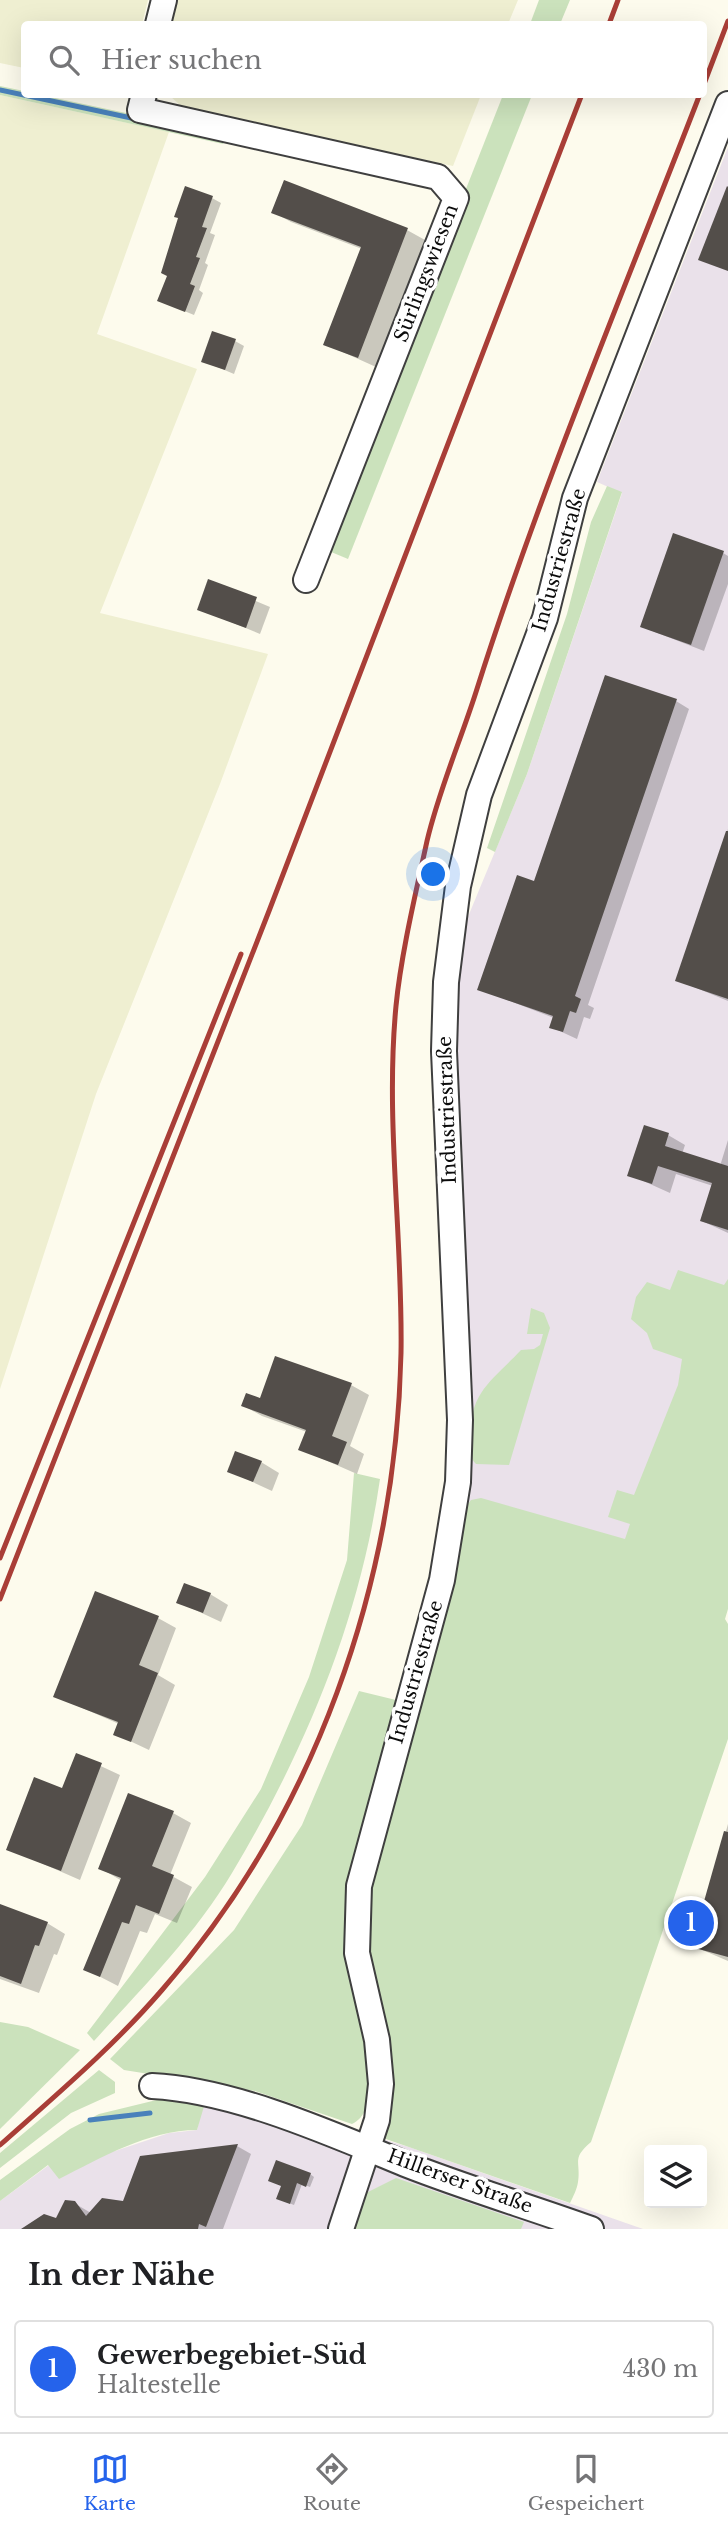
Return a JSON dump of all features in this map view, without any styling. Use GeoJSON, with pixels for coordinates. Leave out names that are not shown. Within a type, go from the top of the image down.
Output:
{"type":"FeatureCollection","features":[{"type":"Feature","properties":{"kind":"street"},"geometry":{"type":"LineString","coordinates":[[160,21],[164,0]]}},
{"type":"Feature","properties":{"kind":"street","name":"Sürlingswiesen"},"geometry":{"type":"LineString","coordinates":[[142,102],[438,177],[456,198],[306,580]]}},
{"type":"Feature","properties":{"kind":"street","name":"Industriestraße"},"geometry":{"type":"LineString","coordinates":[[341,2229],[377,2120],[381,2084],[377,2040],[357,1953],[358,1893],[442,1580],[458,1482],[460,1420],[444,1051],[447,971],[458,886],[479,794],[545,618],[575,498],[728,104]]}},
{"type":"Feature","properties":{"kind":"street","name":"Hillerser Straße"},"geometry":{"type":"LineString","coordinates":[[152,2085],[205,2092],[369,2147],[406,2164],[592,2229]]}},
{"type":"Feature","properties":{"kind":"shaded area"},"geometry":{"type":"Polygon","coordinates":[[[728,147],[728,1396],[659,1588],[464,1509],[457,987],[465,924],[527,774],[622,493],[597,482],[728,147]]]}},
{"type":"Feature","properties":{"kind":"shaded area"},"geometry":{"type":"Polygon","coordinates":[[[207,2086],[409,2147],[643,2229],[0,2229],[0,2201],[49,2165],[115,2151],[169,2133],[197,2130],[207,2086]]]}},
{"type":"Feature","properties":{"kind":"green space"},"geometry":{"type":"Polygon","coordinates":[[[0,0],[148,0],[143,21],[21,21],[21,67],[0,63],[0,0]]]}},
{"type":"Feature","properties":{"kind":"green space"},"geometry":{"type":"Polygon","coordinates":[[[174,0],[518,0],[509,21],[170,21],[174,0]]]}},
{"type":"Feature","properties":{"kind":"green space"},"geometry":{"type":"Polygon","coordinates":[[[539,0],[570,0],[561,21],[531,21],[539,0]]]}},
{"type":"Feature","properties":{"kind":"green space"},"geometry":{"type":"Polygon","coordinates":[[[0,86],[21,90],[21,98],[55,98],[211,131],[225,139],[223,144],[0,95],[0,86]]]}},
{"type":"Feature","properties":{"kind":"green space"},"geometry":{"type":"Polygon","coordinates":[[[0,95],[169,132],[97,334],[197,369],[100,613],[268,654],[220,784],[96,1094],[0,1389],[0,95]]]}},
{"type":"Feature","properties":{"kind":"green space"},"geometry":{"type":"Polygon","coordinates":[[[172,98],[480,98],[453,166],[183,108],[172,98]]]}},
{"type":"Feature","properties":{"kind":"green space"},"geometry":{"type":"Polygon","coordinates":[[[502,98],[531,98],[348,559],[324,549],[502,98]]]}},
{"type":"Feature","properties":{"kind":"green space"},"geometry":{"type":"Polygon","coordinates":[[[607,486],[622,492],[527,774],[495,852],[487,848],[567,614],[591,522],[607,486]]]}},
{"type":"Feature","properties":{"kind":"green space"},"geometry":{"type":"Polygon","coordinates":[[[678,1270],[724,1285],[728,1279],[728,1609],[725,1619],[728,1624],[728,1739],[591,2142],[579,2157],[579,2175],[570,2203],[383,2138],[377,2001],[367,1937],[370,1884],[464,1509],[471,1500],[481,1498],[625,1539],[630,1524],[608,1517],[617,1490],[634,1495],[678,1385],[682,1359],[653,1349],[647,1333],[631,1319],[636,1297],[647,1282],[670,1290],[678,1270]]]}},
{"type":"Feature","properties":{"kind":"green space"},"geometry":{"type":"Polygon","coordinates":[[[531,1308],[544,1313],[550,1328],[509,1465],[476,1464],[471,1455],[470,1438],[471,1422],[478,1398],[492,1379],[521,1350],[534,1349],[540,1345],[543,1334],[527,1334],[531,1308]]]}},
{"type":"Feature","properties":{"kind":"green space"},"geometry":{"type":"Polygon","coordinates":[[[354,1473],[380,1479],[371,1531],[344,1633],[306,1732],[258,1827],[202,1918],[94,2041],[87,2033],[205,1877],[261,1789],[309,1677],[347,1560],[354,1473]]]}},
{"type":"Feature","properties":{"kind":"green space"},"geometry":{"type":"Polygon","coordinates":[[[359,1691],[400,1701],[354,1870],[345,1915],[346,1946],[370,2069],[369,2094],[364,2113],[352,2124],[255,2091],[124,2070],[110,2059],[234,1930],[302,1825],[359,1691]]]}},
{"type":"Feature","properties":{"kind":"green space"},"geometry":{"type":"Polygon","coordinates":[[[0,2022],[28,2027],[80,2050],[0,2129],[0,2022]]]}},
{"type":"Feature","properties":{"kind":"green space"},"geometry":{"type":"Polygon","coordinates":[[[99,2070],[115,2082],[115,2093],[71,2113],[0,2168],[0,2153],[99,2070]]]}},
{"type":"Feature","properties":{"kind":"green space"},"geometry":{"type":"Polygon","coordinates":[[[173,2096],[205,2103],[197,2130],[179,2131],[143,2140],[59,2179],[48,2165],[0,2201],[0,2180],[70,2129],[99,2114],[173,2096]]]}},
{"type":"Feature","properties":{"kind":"green space"},"geometry":{"type":"Polygon","coordinates":[[[396,2178],[524,2222],[521,2229],[355,2229],[366,2193],[396,2178]]]}},
{"type":"Feature","properties":{"kind":"building"},"geometry":{"type":"Polygon","coordinates":[[[284,180],[408,228],[358,358],[323,345],[361,247],[271,213],[284,180]]]}},
{"type":"Feature","properties":{"kind":"building"},"geometry":{"type":"Polygon","coordinates":[[[185,186],[213,196],[202,227],[207,228],[196,257],[200,258],[190,284],[195,286],[185,312],[157,301],[167,276],[161,273],[178,218],[174,217],[185,186]]]}},
{"type":"Feature","properties":{"kind":"building"},"geometry":{"type":"Polygon","coordinates":[[[728,187],[728,271],[698,260],[728,187]]]}},
{"type":"Feature","properties":{"kind":"building"},"geometry":{"type":"Polygon","coordinates":[[[212,331],[236,339],[225,370],[201,362],[212,331]]]}},
{"type":"Feature","properties":{"kind":"building"},"geometry":{"type":"Polygon","coordinates":[[[673,533],[724,551],[691,645],[640,627],[673,533]]]}},
{"type":"Feature","properties":{"kind":"building"},"geometry":{"type":"Polygon","coordinates":[[[208,579],[257,597],[246,628],[197,610],[208,579]]]}},
{"type":"Feature","properties":{"kind":"building"},"geometry":{"type":"Polygon","coordinates":[[[605,675],[677,699],[575,996],[581,999],[576,1013],[570,1011],[563,1032],[549,1028],[553,1016],[477,990],[517,875],[534,881],[605,675]]]}},
{"type":"Feature","properties":{"kind":"building"},"geometry":{"type":"Polygon","coordinates":[[[728,831],[728,999],[675,981],[728,831]]]}},
{"type":"Feature","properties":{"kind":"building"},"geometry":{"type":"Polygon","coordinates":[[[644,1125],[669,1133],[665,1146],[728,1166],[728,1230],[700,1221],[712,1183],[658,1166],[652,1184],[627,1176],[644,1125]]]}},
{"type":"Feature","properties":{"kind":"building"},"geometry":{"type":"Polygon","coordinates":[[[275,1356],[352,1383],[332,1436],[347,1442],[338,1465],[298,1450],[306,1430],[241,1406],[246,1393],[260,1398],[275,1356]]]}},
{"type":"Feature","properties":{"kind":"building"},"geometry":{"type":"Polygon","coordinates":[[[235,1451],[262,1461],[253,1482],[227,1472],[235,1451]]]}},
{"type":"Feature","properties":{"kind":"building"},"geometry":{"type":"Polygon","coordinates":[[[184,1583],[211,1593],[203,1613],[176,1603],[184,1583]]]}},
{"type":"Feature","properties":{"kind":"building"},"geometry":{"type":"Polygon","coordinates":[[[95,1591],[159,1616],[139,1665],[158,1673],[131,1742],[113,1735],[118,1722],[53,1697],[95,1591]]]}},
{"type":"Feature","properties":{"kind":"building"},"geometry":{"type":"Polygon","coordinates":[[[76,1753],[102,1763],[61,1871],[6,1850],[34,1777],[62,1788],[76,1753]]]}},
{"type":"Feature","properties":{"kind":"building"},"geometry":{"type":"Polygon","coordinates":[[[128,1793],[174,1811],[152,1866],[174,1875],[159,1914],[136,1905],[129,1924],[122,1922],[100,1977],[83,1970],[121,1878],[98,1869],[128,1793]]]}},
{"type":"Feature","properties":{"kind":"building"},"geometry":{"type":"Polygon","coordinates":[[[724,1831],[728,1832],[728,1957],[691,1947],[724,1831]]]}},
{"type":"Feature","properties":{"kind":"building"},"geometry":{"type":"Polygon","coordinates":[[[0,1904],[48,1922],[39,1946],[35,1945],[21,1984],[0,1976],[0,1904]]]}},
{"type":"Feature","properties":{"kind":"building"},"geometry":{"type":"Polygon","coordinates":[[[238,2144],[206,2227],[199,2224],[198,2229],[21,2229],[44,2214],[56,2218],[65,2200],[75,2201],[86,2216],[102,2198],[123,2201],[140,2156],[238,2144]]]}},
{"type":"Feature","properties":{"kind":"building"},"geometry":{"type":"Polygon","coordinates":[[[276,2160],[311,2173],[306,2187],[297,2183],[290,2204],[276,2199],[281,2186],[268,2181],[276,2160]]]}},
{"type":"Feature","properties":{"kind":"waterway"},"geometry":{"type":"LineString","coordinates":[[0,90],[21,94]]}},
{"type":"Feature","properties":{"kind":"waterway"},"geometry":{"type":"LineString","coordinates":[[38,98],[136,119]]}},
{"type":"Feature","properties":{"kind":"waterway"},"geometry":{"type":"LineString","coordinates":[[90,2120],[150,2113]]}},
{"type":"Feature","properties":{"kind":"railway"},"geometry":{"type":"LineString","coordinates":[[610,21],[618,0]]}},
{"type":"Feature","properties":{"kind":"railway"},"geometry":{"type":"LineString","coordinates":[[707,76],[728,21]]}},
{"type":"Feature","properties":{"kind":"railway"},"geometry":{"type":"LineString","coordinates":[[0,1599],[269,911],[580,98]]}},
{"type":"Feature","properties":{"kind":"railway"},"geometry":{"type":"LineString","coordinates":[[0,2145],[124,2031],[162,1990],[216,1922],[263,1849],[304,1772],[337,1692],[364,1610],[383,1525],[396,1440],[401,1310],[393,1136],[393,1049],[401,965],[427,841],[527,541],[698,98]]}},
{"type":"Feature","properties":{"kind":"railway"},"geometry":{"type":"LineString","coordinates":[[0,1558],[241,954]]}},
{"type":"Feature","properties":{"kind":"place","name":"Gewerbegebiet-Süd"},"geometry":{"type":"Point","coordinates":[691,1923]}}]}
